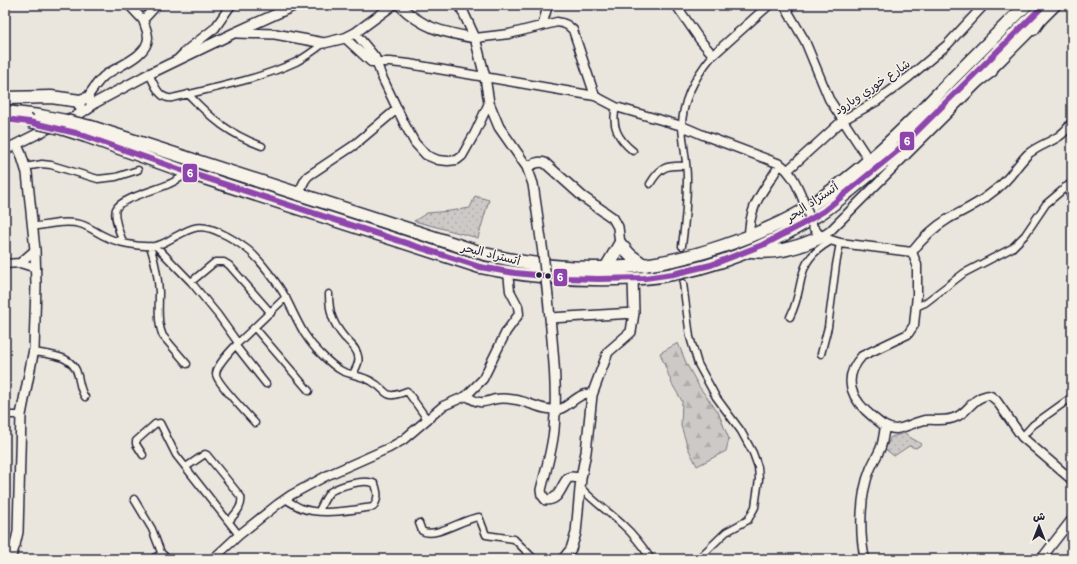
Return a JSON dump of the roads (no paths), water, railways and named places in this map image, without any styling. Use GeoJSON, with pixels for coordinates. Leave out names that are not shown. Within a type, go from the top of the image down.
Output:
{"type":"FeatureCollection","features":[{"type":"Feature","properties":{"kind":"highway","name":"أتستراد البحر"},"geometry":{"type":"LineString","coordinates":[[5,112],[34,118],[61,128],[88,132],[298,194],[439,240],[506,259],[552,267],[580,269],[645,266],[671,262],[701,254],[749,238],[799,212],[853,174],[895,138],[1026,5]]}},
{"type":"Feature","properties":{"kind":"highway","name":"أتستراد البحر"},"geometry":{"type":"LineString","coordinates":[[88,132],[189,173],[480,267],[508,273],[569,280],[633,279],[672,275],[724,261],[750,251],[803,224],[830,207],[885,162],[1044,5]]}},
{"type":"Feature","properties":{"kind":"highway"},"geometry":{"type":"LineString","coordinates":[[1033,29],[1050,5]]}},
{"type":"Feature","properties":{"kind":"highway"},"geometry":{"type":"LineString","coordinates":[[943,106],[991,71]]}},
{"type":"Feature","properties":{"kind":"highway"},"geometry":{"type":"LineString","coordinates":[[5,98],[51,97],[84,104]]}},
{"type":"Feature","properties":{"kind":"highway","name":"أتستراد البحر"},"geometry":{"type":"LineString","coordinates":[[5,119],[34,118]]}},
{"type":"Feature","properties":{"kind":"highway"},"geometry":{"type":"LineString","coordinates":[[750,251],[764,253],[826,239]]}},
{"type":"Feature","properties":{"kind":"highway"},"geometry":{"type":"LineString","coordinates":[[606,268],[620,244],[630,255],[645,266]]}},
{"type":"Feature","properties":{"kind":"main road"},"geometry":{"type":"LineString","coordinates":[[5,150],[67,119],[71,112],[84,104],[296,5]]}},
{"type":"Feature","properties":{"kind":"main road"},"geometry":{"type":"LineString","coordinates":[[234,33],[275,34],[324,43],[345,38],[356,33],[393,5]]}},
{"type":"Feature","properties":{"kind":"main road"},"geometry":{"type":"LineString","coordinates":[[399,5],[411,16],[427,26],[447,33],[475,38]]}},
{"type":"Feature","properties":{"kind":"main road"},"geometry":{"type":"LineString","coordinates":[[460,5],[475,38],[485,77],[489,103],[499,127],[527,168],[533,184],[543,253],[554,368],[554,410],[551,449],[541,490],[542,495],[546,500],[554,499],[557,497],[568,478],[581,478]]}},
{"type":"Feature","properties":{"kind":"main road"},"geometry":{"type":"LineString","coordinates":[[268,18],[268,26],[275,34]]}},
{"type":"Feature","properties":{"kind":"main road"},"geometry":{"type":"LineString","coordinates":[[10,559],[18,532],[21,415],[34,352],[35,339],[35,250],[25,167],[17,144]]}},
{"type":"Feature","properties":{"kind":"main road"},"geometry":{"type":"LineString","coordinates":[[527,168],[540,162],[545,163],[583,197],[613,218],[618,227],[620,244]]}},
{"type":"Feature","properties":{"kind":"main road"},"geometry":{"type":"LineString","coordinates":[[563,559],[571,549],[576,537],[581,478],[587,447],[592,395],[608,352],[629,334],[632,326],[634,313],[633,279]]}},
{"type":"Feature","properties":{"kind":"main road"},"geometry":{"type":"LineString","coordinates":[[550,318],[634,313]]}},
{"type":"Feature","properties":{"kind":"street"},"geometry":{"type":"LineString","coordinates":[[84,104],[96,83],[142,52],[148,40],[148,34],[143,20],[129,5]]}},
{"type":"Feature","properties":{"kind":"street"},"geometry":{"type":"LineString","coordinates":[[143,20],[157,5]]}},
{"type":"Feature","properties":{"kind":"street"},"geometry":{"type":"LineString","coordinates":[[176,61],[188,49],[215,28],[231,5]]}},
{"type":"Feature","properties":{"kind":"street"},"geometry":{"type":"LineString","coordinates":[[542,26],[548,5]]}},
{"type":"Feature","properties":{"kind":"street"},"geometry":{"type":"LineString","coordinates":[[676,5],[697,36],[713,54]]}},
{"type":"Feature","properties":{"kind":"street"},"geometry":{"type":"LineString","coordinates":[[682,246],[686,213],[686,166],[682,126],[686,103],[699,72],[713,54],[769,5]]}},
{"type":"Feature","properties":{"kind":"street"},"geometry":{"type":"LineString","coordinates":[[784,5],[805,41],[829,99],[869,160]]}},
{"type":"Feature","properties":{"kind":"street","name":"شارع خوري وبارود"},"geometry":{"type":"LineString","coordinates":[[788,170],[842,120],[877,101],[910,77],[947,45],[984,5]]}},
{"type":"Feature","properties":{"kind":"street"},"geometry":{"type":"LineString","coordinates":[[790,317],[796,303],[802,270],[805,263],[826,239],[830,231],[1057,5]]}},
{"type":"Feature","properties":{"kind":"street"},"geometry":{"type":"LineString","coordinates":[[475,38],[509,34],[542,26],[563,23],[569,25],[573,30],[595,96]]}},
{"type":"Feature","properties":{"kind":"street"},"geometry":{"type":"LineString","coordinates":[[356,33],[375,58],[381,75],[397,109],[412,137],[426,155],[438,160],[448,161],[457,160],[462,156],[467,149],[489,103]]}},
{"type":"Feature","properties":{"kind":"street"},"geometry":{"type":"LineString","coordinates":[[345,38],[369,61],[377,63],[398,63],[595,96],[616,107],[682,126],[780,164],[788,170],[802,197],[813,228],[826,239],[840,243],[912,252]]}},
{"type":"Feature","properties":{"kind":"street"},"geometry":{"type":"LineString","coordinates":[[149,74],[158,91],[167,99],[248,79],[288,65],[297,61],[324,43]]}},
{"type":"Feature","properties":{"kind":"street"},"geometry":{"type":"LineString","coordinates":[[584,94],[590,83]]}},
{"type":"Feature","properties":{"kind":"street"},"geometry":{"type":"LineString","coordinates":[[188,94],[211,118],[230,132],[262,146]]}},
{"type":"Feature","properties":{"kind":"street"},"geometry":{"type":"LineString","coordinates":[[616,107],[613,116],[615,128],[622,140],[633,151]]}},
{"type":"Feature","properties":{"kind":"street"},"geometry":{"type":"LineString","coordinates":[[298,194],[308,176],[353,146],[397,109]]}},
{"type":"Feature","properties":{"kind":"street"},"geometry":{"type":"LineString","coordinates":[[912,252],[922,239],[934,228],[973,206],[992,193],[1009,178],[1028,154],[1038,147],[1056,139],[1072,122]]}},
{"type":"Feature","properties":{"kind":"street"},"geometry":{"type":"LineString","coordinates":[[25,167],[42,164],[50,165],[98,179],[116,177],[138,170]]}},
{"type":"Feature","properties":{"kind":"street"},"geometry":{"type":"LineString","coordinates":[[749,238],[750,219],[755,202],[780,164]]}},
{"type":"Feature","properties":{"kind":"street"},"geometry":{"type":"LineString","coordinates":[[650,184],[655,176],[666,166],[686,166]]}},
{"type":"Feature","properties":{"kind":"street"},"geometry":{"type":"LineString","coordinates":[[123,242],[116,217],[116,207],[125,201],[169,184],[189,173]]}},
{"type":"Feature","properties":{"kind":"street"},"geometry":{"type":"LineString","coordinates":[[916,307],[925,303],[964,273],[1012,248],[1025,235],[1046,204],[1064,187],[1072,182]]}},
{"type":"Feature","properties":{"kind":"street"},"geometry":{"type":"LineString","coordinates":[[1064,187],[1072,197]]}},
{"type":"Feature","properties":{"kind":"street"},"geometry":{"type":"LineString","coordinates":[[32,227],[71,223],[80,224],[88,226],[108,238],[134,245],[153,246],[195,227],[203,226],[210,228],[248,249],[275,281],[286,297],[297,321],[315,348],[336,368],[377,384],[392,396],[407,391],[427,419]]}},
{"type":"Feature","properties":{"kind":"street"},"geometry":{"type":"LineString","coordinates":[[821,354],[828,327],[840,243]]}},
{"type":"Feature","properties":{"kind":"street"},"geometry":{"type":"LineString","coordinates":[[153,246],[191,282],[266,384]]}},
{"type":"Feature","properties":{"kind":"street"},"geometry":{"type":"LineString","coordinates":[[153,246],[157,274],[159,321],[161,332],[187,364]]}},
{"type":"Feature","properties":{"kind":"street"},"geometry":{"type":"LineString","coordinates":[[20,263],[35,250]]}},
{"type":"Feature","properties":{"kind":"street"},"geometry":{"type":"LineString","coordinates":[[912,252],[916,265],[917,295],[914,325],[908,334],[862,356],[856,362],[850,377],[851,389],[854,398],[864,409],[885,426],[897,429],[926,420],[946,420],[956,417],[966,411],[978,399],[987,395],[991,396],[996,400],[1022,437],[1072,480]]}},
{"type":"Feature","properties":{"kind":"street"},"geometry":{"type":"LineString","coordinates":[[191,282],[215,262],[224,262],[229,265],[271,313]]}},
{"type":"Feature","properties":{"kind":"street"},"geometry":{"type":"LineString","coordinates":[[5,264],[20,263],[36,268]]}},
{"type":"Feature","properties":{"kind":"street"},"geometry":{"type":"LineString","coordinates":[[213,559],[239,535],[285,499],[328,475],[389,448],[409,436],[443,406],[466,396],[483,379],[506,332],[519,314],[518,306],[510,291],[508,273]]}},
{"type":"Feature","properties":{"kind":"street"},"geometry":{"type":"LineString","coordinates":[[683,283],[690,337],[698,364],[716,397],[741,431],[753,453],[758,467],[759,479],[755,507],[748,520],[726,532],[698,559]]}},
{"type":"Feature","properties":{"kind":"street"},"geometry":{"type":"LineString","coordinates":[[329,294],[331,316],[358,355],[358,363],[353,374]]}},
{"type":"Feature","properties":{"kind":"street"},"geometry":{"type":"LineString","coordinates":[[255,423],[221,383],[216,374],[222,362],[237,344],[286,297]]}},
{"type":"Feature","properties":{"kind":"street"},"geometry":{"type":"LineString","coordinates":[[255,328],[309,391]]}},
{"type":"Feature","properties":{"kind":"street"},"geometry":{"type":"LineString","coordinates":[[34,352],[60,356],[70,361],[76,370],[81,390],[85,397]]}},
{"type":"Feature","properties":{"kind":"street"},"geometry":{"type":"LineString","coordinates":[[466,396],[482,403],[498,399],[516,400],[554,410],[565,407],[584,394],[589,393],[592,395]]}},
{"type":"Feature","properties":{"kind":"street"},"geometry":{"type":"LineString","coordinates":[[1022,437],[1033,425],[1072,397]]}},
{"type":"Feature","properties":{"kind":"street"},"geometry":{"type":"LineString","coordinates":[[5,415],[21,415]]}},
{"type":"Feature","properties":{"kind":"street"},"geometry":{"type":"LineString","coordinates":[[143,455],[136,444],[136,441],[157,422],[160,423],[176,455],[239,535]]}},
{"type":"Feature","properties":{"kind":"street"},"geometry":{"type":"LineString","coordinates":[[865,559],[861,537],[861,519],[866,483],[870,470],[881,448],[885,426]]}},
{"type":"Feature","properties":{"kind":"street"},"geometry":{"type":"LineString","coordinates":[[186,467],[205,454],[224,474],[242,500],[239,508],[229,521]]}},
{"type":"Feature","properties":{"kind":"street"},"geometry":{"type":"LineString","coordinates":[[285,499],[301,508],[319,511],[344,511],[373,507],[377,502],[378,493],[375,484],[371,481],[361,482],[338,488],[329,493],[319,511]]}},
{"type":"Feature","properties":{"kind":"street"},"geometry":{"type":"LineString","coordinates":[[581,488],[633,534],[651,559]]}},
{"type":"Feature","properties":{"kind":"street"},"geometry":{"type":"LineString","coordinates":[[134,499],[152,529],[164,557],[154,559]]}},
{"type":"Feature","properties":{"kind":"street"},"geometry":{"type":"LineString","coordinates":[[419,523],[422,531],[430,534],[457,525],[472,518],[479,517],[486,535],[514,539],[534,559]]}},
{"type":"Feature","properties":{"kind":"street"},"geometry":{"type":"LineString","coordinates":[[1041,559],[1072,519]]}},
{"type":"Feature","properties":{"kind":"tunnel"},"geometry":{"type":"LineString","coordinates":[[682,246],[683,283]]}}]}
